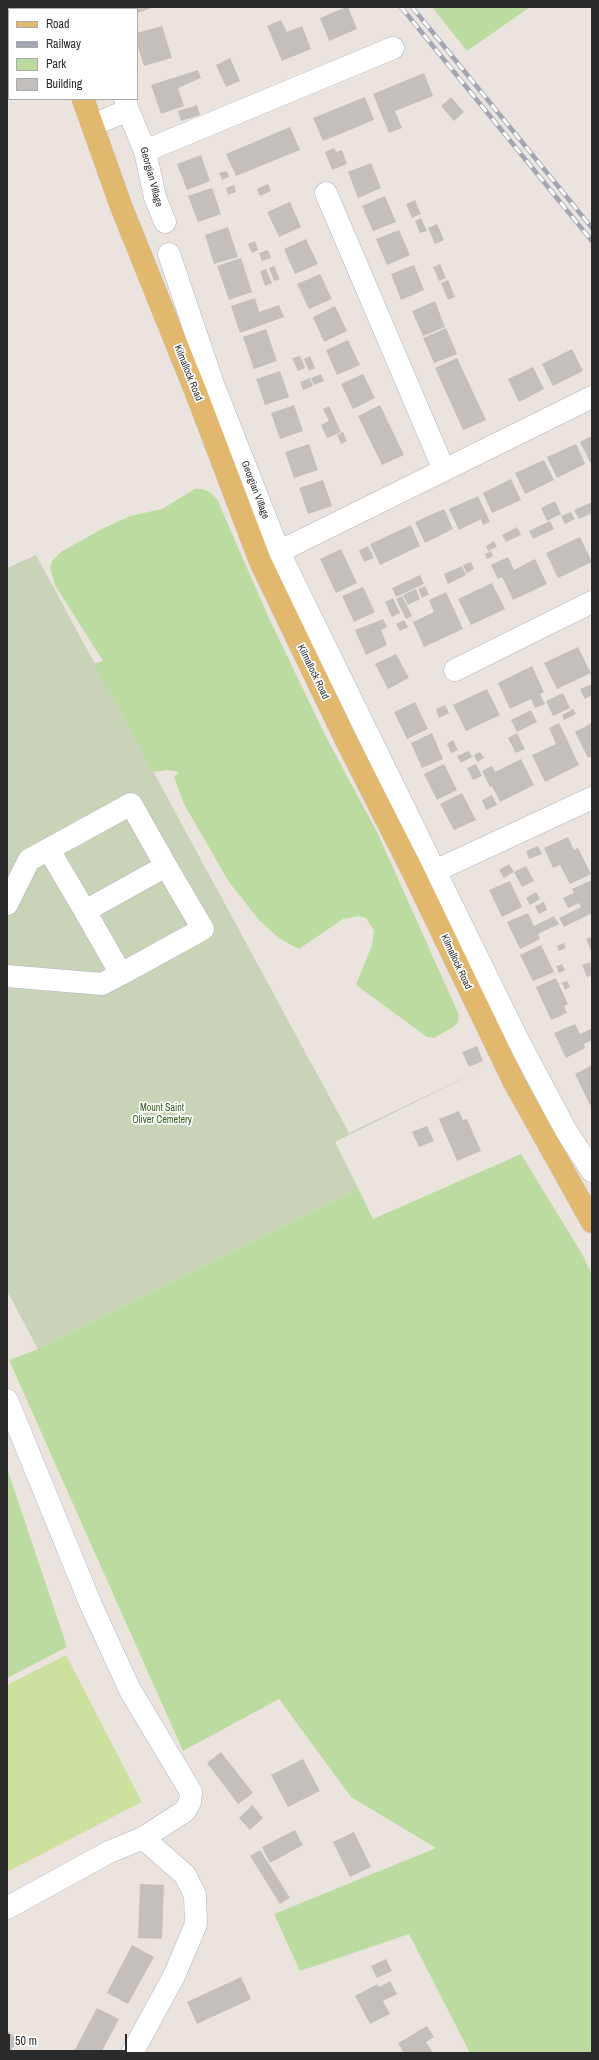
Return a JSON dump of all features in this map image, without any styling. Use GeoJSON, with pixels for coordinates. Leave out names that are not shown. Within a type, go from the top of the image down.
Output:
{"type":"FeatureCollection","features":[{"type":"Feature","properties":{"kind":"main road","name":"Kilmallock Road"},"geometry":{"type":"LineString","coordinates":[[83,100],[121,206],[204,387],[260,560],[330,708],[414,872],[477,981],[514,1082],[592,1222]]}},
{"type":"Feature","properties":{"kind":"street"},"geometry":{"type":"LineString","coordinates":[[146,151],[393,48]]}},
{"type":"Feature","properties":{"kind":"street"},"geometry":{"type":"LineString","coordinates":[[93,126],[126,104]]}},
{"type":"Feature","properties":{"kind":"street","name":"Georgian Village"},"geometry":{"type":"LineString","coordinates":[[126,104],[146,151],[155,197],[165,222]]}},
{"type":"Feature","properties":{"kind":"street"},"geometry":{"type":"LineString","coordinates":[[326,193],[444,470]]}},
{"type":"Feature","properties":{"kind":"street","name":"Georgian Village"},"geometry":{"type":"LineString","coordinates":[[169,254],[204,387],[279,552],[349,698],[435,871],[477,981],[565,1130],[592,1171]]}},
{"type":"Feature","properties":{"kind":"street"},"geometry":{"type":"LineString","coordinates":[[260,560],[592,397]]}},
{"type":"Feature","properties":{"kind":"street"},"geometry":{"type":"LineString","coordinates":[[455,670],[592,602]]}},
{"type":"Feature","properties":{"kind":"street"},"geometry":{"type":"LineString","coordinates":[[330,708],[349,698]]}},
{"type":"Feature","properties":{"kind":"street"},"geometry":{"type":"LineString","coordinates":[[435,871],[592,798]]}},
{"type":"Feature","properties":{"kind":"street"},"geometry":{"type":"LineString","coordinates":[[7,904],[29,860],[131,804],[202,929],[102,984],[7,976]]}},
{"type":"Feature","properties":{"kind":"street"},"geometry":{"type":"LineString","coordinates":[[49,850],[121,974]]}},
{"type":"Feature","properties":{"kind":"street"},"geometry":{"type":"LineString","coordinates":[[85,911],[166,866]]}},
{"type":"Feature","properties":{"kind":"street"},"geometry":{"type":"LineString","coordinates":[[7,1400],[91,1605],[130,1690],[191,1792],[190,1802],[185,1811],[143,1838],[109,1852],[7,1908]]}},
{"type":"Feature","properties":{"kind":"street"},"geometry":{"type":"LineString","coordinates":[[132,2053],[174,1976],[196,1924],[195,1895],[184,1875],[143,1838]]}},
{"type":"Feature","properties":{"kind":"green space"},"geometry":{"type":"Polygon","coordinates":[[[432,7],[530,7],[467,51],[432,7]]]}},
{"type":"Feature","properties":{"kind":"green space"},"geometry":{"type":"Polygon","coordinates":[[[195,489],[202,489],[210,492],[217,499],[267,614],[325,735],[377,832],[459,1015],[458,1022],[453,1027],[434,1038],[427,1037],[356,985],[372,945],[374,931],[366,918],[359,916],[343,919],[299,949],[280,939],[259,920],[229,882],[184,804],[174,777],[179,772],[168,770],[153,772],[88,665],[103,661],[55,585],[50,568],[52,561],[62,551],[102,529],[130,516],[162,509],[195,489]]]}},
{"type":"Feature","properties":{"kind":"green space","name":"Mount Saint Oliver Cemetery"},"geometry":{"type":"Polygon","coordinates":[[[36,555],[349,1133],[492,1064],[335,1142],[358,1188],[38,1349],[7,1291],[7,568],[36,555]]]}},
{"type":"Feature","properties":{"kind":"green space"},"geometry":{"type":"Polygon","coordinates":[[[521,1154],[582,1254],[592,1275],[592,2053],[470,2053],[409,1934],[300,1971],[274,1914],[436,1848],[351,1797],[279,1699],[183,1751],[9,1360],[38,1349],[358,1188],[373,1219],[521,1154]]]}},
{"type":"Feature","properties":{"kind":"green space"},"geometry":{"type":"Polygon","coordinates":[[[7,1468],[67,1647],[7,1678],[7,1468]]]}},
{"type":"Feature","properties":{"kind":"green space"},"geometry":{"type":"Polygon","coordinates":[[[66,1655],[142,1802],[7,1872],[7,1685],[66,1655]]]}},
{"type":"Feature","properties":{"kind":"building"},"geometry":{"type":"Polygon","coordinates":[[[154,7],[138,13],[138,8],[128,8],[154,7]]]}},
{"type":"Feature","properties":{"kind":"building"},"geometry":{"type":"Polygon","coordinates":[[[348,7],[357,29],[329,41],[320,18],[348,7]]]}},
{"type":"Feature","properties":{"kind":"building"},"geometry":{"type":"Polygon","coordinates":[[[281,20],[287,32],[302,26],[311,49],[282,61],[267,26],[281,20]]]}},
{"type":"Feature","properties":{"kind":"building"},"geometry":{"type":"Polygon","coordinates":[[[162,26],[172,58],[144,66],[138,47],[138,33],[162,26]]]}},
{"type":"Feature","properties":{"kind":"building"},"geometry":{"type":"Polygon","coordinates":[[[230,58],[240,81],[226,87],[216,65],[230,58]]]}},
{"type":"Feature","properties":{"kind":"building"},"geometry":{"type":"Polygon","coordinates":[[[198,70],[201,78],[178,88],[184,106],[161,114],[151,85],[198,70]]]}},
{"type":"Feature","properties":{"kind":"building"},"geometry":{"type":"Polygon","coordinates":[[[424,73],[433,96],[395,111],[402,128],[389,133],[373,94],[424,73]]]}},
{"type":"Feature","properties":{"kind":"building"},"geometry":{"type":"Polygon","coordinates":[[[365,97],[374,120],[323,141],[313,118],[365,97]]]}},
{"type":"Feature","properties":{"kind":"building"},"geometry":{"type":"Polygon","coordinates":[[[451,97],[464,112],[454,121],[441,106],[451,97]]]}},
{"type":"Feature","properties":{"kind":"building"},"geometry":{"type":"Polygon","coordinates":[[[197,105],[200,115],[181,121],[178,111],[197,105]]]}},
{"type":"Feature","properties":{"kind":"building"},"geometry":{"type":"Polygon","coordinates":[[[290,127],[300,150],[236,176],[226,154],[290,127]]]}},
{"type":"Feature","properties":{"kind":"building"},"geometry":{"type":"Polygon","coordinates":[[[334,148],[336,152],[342,150],[347,164],[332,170],[325,152],[334,148]]]}},
{"type":"Feature","properties":{"kind":"building"},"geometry":{"type":"Polygon","coordinates":[[[201,155],[210,181],[187,190],[177,164],[201,155]]]}},
{"type":"Feature","properties":{"kind":"building"},"geometry":{"type":"Polygon","coordinates":[[[371,163],[381,188],[358,198],[348,172],[371,163]]]}},
{"type":"Feature","properties":{"kind":"building"},"geometry":{"type":"Polygon","coordinates":[[[227,171],[229,177],[222,180],[219,173],[227,171]]]}},
{"type":"Feature","properties":{"kind":"building"},"geometry":{"type":"Polygon","coordinates":[[[268,184],[271,191],[260,196],[257,189],[268,184]]]}},
{"type":"Feature","properties":{"kind":"building"},"geometry":{"type":"Polygon","coordinates":[[[234,185],[236,192],[228,195],[226,188],[234,185]]]}},
{"type":"Feature","properties":{"kind":"building"},"geometry":{"type":"Polygon","coordinates":[[[212,188],[221,214],[198,222],[188,196],[212,188]]]}},
{"type":"Feature","properties":{"kind":"building"},"geometry":{"type":"Polygon","coordinates":[[[385,196],[396,222],[373,231],[362,206],[385,196]]]}},
{"type":"Feature","properties":{"kind":"building"},"geometry":{"type":"Polygon","coordinates":[[[415,200],[421,214],[412,218],[406,204],[415,200]]]}},
{"type":"Feature","properties":{"kind":"building"},"geometry":{"type":"Polygon","coordinates":[[[290,202],[301,227],[279,237],[267,212],[290,202]]]}},
{"type":"Feature","properties":{"kind":"building"},"geometry":{"type":"Polygon","coordinates":[[[421,218],[427,231],[420,233],[415,221],[421,218]]]}},
{"type":"Feature","properties":{"kind":"building"},"geometry":{"type":"Polygon","coordinates":[[[437,224],[444,240],[435,244],[428,228],[437,224]]]}},
{"type":"Feature","properties":{"kind":"building"},"geometry":{"type":"Polygon","coordinates":[[[228,227],[238,257],[214,264],[205,235],[228,227]]]}},
{"type":"Feature","properties":{"kind":"building"},"geometry":{"type":"Polygon","coordinates":[[[399,230],[410,255],[387,265],[376,239],[399,230]]]}},
{"type":"Feature","properties":{"kind":"building"},"geometry":{"type":"Polygon","coordinates":[[[306,239],[318,264],[295,274],[284,249],[306,239]]]}},
{"type":"Feature","properties":{"kind":"building"},"geometry":{"type":"Polygon","coordinates":[[[255,241],[258,250],[252,253],[248,244],[255,241]]]}},
{"type":"Feature","properties":{"kind":"building"},"geometry":{"type":"Polygon","coordinates":[[[268,250],[271,258],[262,261],[259,253],[268,250]]]}},
{"type":"Feature","properties":{"kind":"building"},"geometry":{"type":"Polygon","coordinates":[[[241,258],[252,292],[229,300],[217,266],[241,258]]]}},
{"type":"Feature","properties":{"kind":"building"},"geometry":{"type":"Polygon","coordinates":[[[440,264],[446,278],[439,281],[433,267],[440,264]]]}},
{"type":"Feature","properties":{"kind":"building"},"geometry":{"type":"Polygon","coordinates":[[[414,265],[424,290],[401,300],[391,274],[414,265]]]}},
{"type":"Feature","properties":{"kind":"building"},"geometry":{"type":"Polygon","coordinates":[[[274,266],[280,279],[274,281],[269,268],[274,266]]]}},
{"type":"Feature","properties":{"kind":"building"},"geometry":{"type":"Polygon","coordinates":[[[266,269],[272,283],[265,286],[260,271],[266,269]]]}},
{"type":"Feature","properties":{"kind":"building"},"geometry":{"type":"Polygon","coordinates":[[[320,274],[332,299],[309,309],[297,284],[320,274]]]}},
{"type":"Feature","properties":{"kind":"building"},"geometry":{"type":"Polygon","coordinates":[[[448,280],[455,297],[448,300],[441,283],[448,280]]]}},
{"type":"Feature","properties":{"kind":"building"},"geometry":{"type":"Polygon","coordinates":[[[255,298],[259,312],[279,305],[284,317],[240,333],[231,306],[255,298]]]}},
{"type":"Feature","properties":{"kind":"building"},"geometry":{"type":"Polygon","coordinates":[[[435,301],[445,327],[423,336],[412,311],[435,301]]]}},
{"type":"Feature","properties":{"kind":"building"},"geometry":{"type":"Polygon","coordinates":[[[335,306],[347,331],[324,342],[313,317],[335,306]]]}},
{"type":"Feature","properties":{"kind":"building"},"geometry":{"type":"Polygon","coordinates":[[[446,328],[457,354],[434,363],[423,338],[446,328]]]}},
{"type":"Feature","properties":{"kind":"building"},"geometry":{"type":"Polygon","coordinates":[[[266,329],[277,361],[254,369],[243,337],[266,329]]]}},
{"type":"Feature","properties":{"kind":"building"},"geometry":{"type":"Polygon","coordinates":[[[348,340],[360,365],[337,375],[326,350],[348,340]]]}},
{"type":"Feature","properties":{"kind":"building"},"geometry":{"type":"Polygon","coordinates":[[[572,349],[583,371],[553,386],[542,364],[572,349]]]}},
{"type":"Feature","properties":{"kind":"building"},"geometry":{"type":"Polygon","coordinates":[[[300,356],[305,368],[298,371],[292,358],[300,356]]]}},
{"type":"Feature","properties":{"kind":"building"},"geometry":{"type":"Polygon","coordinates":[[[310,356],[315,368],[309,371],[304,359],[310,356]]]}},
{"type":"Feature","properties":{"kind":"building"},"geometry":{"type":"Polygon","coordinates":[[[457,358],[486,420],[463,430],[435,368],[457,358]]]}},
{"type":"Feature","properties":{"kind":"building"},"geometry":{"type":"Polygon","coordinates":[[[533,367],[544,389],[519,402],[508,379],[533,367]]]}},
{"type":"Feature","properties":{"kind":"building"},"geometry":{"type":"Polygon","coordinates":[[[280,371],[289,397],[265,405],[256,379],[280,371]]]}},
{"type":"Feature","properties":{"kind":"building"},"geometry":{"type":"Polygon","coordinates":[[[321,374],[324,381],[314,385],[311,378],[321,374]]]}},
{"type":"Feature","properties":{"kind":"building"},"geometry":{"type":"Polygon","coordinates":[[[363,374],[375,398],[353,409],[341,384],[363,374]]]}},
{"type":"Feature","properties":{"kind":"building"},"geometry":{"type":"Polygon","coordinates":[[[310,378],[313,386],[303,390],[300,382],[310,378]]]}},
{"type":"Feature","properties":{"kind":"building"},"geometry":{"type":"Polygon","coordinates":[[[294,405],[303,431],[280,439],[271,413],[294,405]]]}},
{"type":"Feature","properties":{"kind":"building"},"geometry":{"type":"Polygon","coordinates":[[[380,405],[404,455],[382,465],[358,416],[380,405]]]}},
{"type":"Feature","properties":{"kind":"building"},"geometry":{"type":"Polygon","coordinates":[[[329,406],[341,432],[327,438],[321,425],[329,421],[323,409],[329,406]]]}},
{"type":"Feature","properties":{"kind":"building"},"geometry":{"type":"Polygon","coordinates":[[[343,432],[347,441],[341,444],[337,435],[343,432]]]}},
{"type":"Feature","properties":{"kind":"building"},"geometry":{"type":"Polygon","coordinates":[[[592,436],[592,461],[590,462],[580,442],[592,436]]]}},
{"type":"Feature","properties":{"kind":"building"},"geometry":{"type":"Polygon","coordinates":[[[309,444],[318,470],[294,478],[285,452],[309,444]]]}},
{"type":"Feature","properties":{"kind":"building"},"geometry":{"type":"Polygon","coordinates":[[[576,444],[585,464],[557,478],[547,457],[576,444]]]}},
{"type":"Feature","properties":{"kind":"building"},"geometry":{"type":"Polygon","coordinates":[[[544,460],[554,480],[525,494],[515,473],[544,460]]]}},
{"type":"Feature","properties":{"kind":"building"},"geometry":{"type":"Polygon","coordinates":[[[511,479],[521,500],[492,513],[483,493],[511,479]]]}},
{"type":"Feature","properties":{"kind":"building"},"geometry":{"type":"Polygon","coordinates":[[[323,480],[332,506],[308,514],[299,488],[323,480]]]}},
{"type":"Feature","properties":{"kind":"building"},"geometry":{"type":"Polygon","coordinates":[[[478,496],[490,522],[483,525],[481,519],[459,530],[449,509],[478,496]]]}},
{"type":"Feature","properties":{"kind":"building"},"geometry":{"type":"Polygon","coordinates":[[[555,501],[561,514],[547,521],[541,508],[555,501]]]}},
{"type":"Feature","properties":{"kind":"building"},"geometry":{"type":"Polygon","coordinates":[[[592,502],[592,513],[579,519],[574,510],[592,502]]]}},
{"type":"Feature","properties":{"kind":"building"},"geometry":{"type":"Polygon","coordinates":[[[444,509],[453,529],[425,543],[415,522],[444,509]]]}},
{"type":"Feature","properties":{"kind":"building"},"geometry":{"type":"Polygon","coordinates":[[[571,512],[575,519],[565,524],[561,516],[571,512]]]}},
{"type":"Feature","properties":{"kind":"building"},"geometry":{"type":"Polygon","coordinates":[[[550,521],[554,529],[533,539],[529,531],[550,521]]]}},
{"type":"Feature","properties":{"kind":"building"},"geometry":{"type":"Polygon","coordinates":[[[411,525],[420,546],[380,565],[370,544],[411,525]]]}},
{"type":"Feature","properties":{"kind":"building"},"geometry":{"type":"Polygon","coordinates":[[[517,527],[521,535],[506,542],[502,535],[517,527]]]}},
{"type":"Feature","properties":{"kind":"building"},"geometry":{"type":"Polygon","coordinates":[[[580,537],[592,562],[558,578],[546,553],[580,537]]]}},
{"type":"Feature","properties":{"kind":"building"},"geometry":{"type":"Polygon","coordinates":[[[494,541],[497,547],[488,551],[486,546],[494,541]]]}},
{"type":"Feature","properties":{"kind":"building"},"geometry":{"type":"Polygon","coordinates":[[[368,546],[374,558],[364,562],[359,551],[368,546]]]}},
{"type":"Feature","properties":{"kind":"building"},"geometry":{"type":"Polygon","coordinates":[[[341,549],[357,583],[336,593],[320,559],[341,549]]]}},
{"type":"Feature","properties":{"kind":"building"},"geometry":{"type":"Polygon","coordinates":[[[491,551],[493,556],[487,559],[485,554],[491,551]]]}},
{"type":"Feature","properties":{"kind":"building"},"geometry":{"type":"Polygon","coordinates":[[[508,557],[514,570],[535,559],[547,584],[513,600],[502,577],[498,579],[491,565],[508,557]]]}},
{"type":"Feature","properties":{"kind":"building"},"geometry":{"type":"Polygon","coordinates":[[[471,562],[474,569],[467,573],[463,565],[471,562]]]}},
{"type":"Feature","properties":{"kind":"building"},"geometry":{"type":"Polygon","coordinates":[[[462,566],[466,575],[448,584],[444,574],[462,566]]]}},
{"type":"Feature","properties":{"kind":"building"},"geometry":{"type":"Polygon","coordinates":[[[420,575],[424,584],[396,597],[392,588],[420,575]]]}},
{"type":"Feature","properties":{"kind":"building"},"geometry":{"type":"Polygon","coordinates":[[[492,583],[505,609],[471,625],[458,599],[492,583]]]}},
{"type":"Feature","properties":{"kind":"building"},"geometry":{"type":"Polygon","coordinates":[[[425,586],[429,594],[422,598],[418,589],[425,586]]]}},
{"type":"Feature","properties":{"kind":"building"},"geometry":{"type":"Polygon","coordinates":[[[363,587],[375,612],[354,622],[342,596],[363,587]]]}},
{"type":"Feature","properties":{"kind":"building"},"geometry":{"type":"Polygon","coordinates":[[[416,589],[420,599],[408,605],[403,595],[416,589]]]}},
{"type":"Feature","properties":{"kind":"building"},"geometry":{"type":"Polygon","coordinates":[[[446,592],[463,629],[424,647],[413,622],[434,612],[429,600],[446,592]]]}},
{"type":"Feature","properties":{"kind":"building"},"geometry":{"type":"Polygon","coordinates":[[[402,596],[412,616],[406,619],[396,599],[402,596]]]}},
{"type":"Feature","properties":{"kind":"building"},"geometry":{"type":"Polygon","coordinates":[[[393,598],[400,613],[392,617],[385,602],[393,598]]]}},
{"type":"Feature","properties":{"kind":"building"},"geometry":{"type":"Polygon","coordinates":[[[383,619],[387,627],[381,630],[387,645],[366,655],[355,630],[383,619]]]}},
{"type":"Feature","properties":{"kind":"building"},"geometry":{"type":"Polygon","coordinates":[[[404,620],[408,627],[400,631],[396,624],[404,620]]]}},
{"type":"Feature","properties":{"kind":"building"},"geometry":{"type":"Polygon","coordinates":[[[578,647],[591,673],[557,689],[544,663],[578,647]]]}},
{"type":"Feature","properties":{"kind":"building"},"geometry":{"type":"Polygon","coordinates":[[[396,654],[409,678],[388,689],[375,664],[396,654]]]}},
{"type":"Feature","properties":{"kind":"building"},"geometry":{"type":"Polygon","coordinates":[[[532,666],[544,692],[540,694],[545,704],[535,708],[531,699],[510,709],[498,683],[532,666]]]}},
{"type":"Feature","properties":{"kind":"building"},"geometry":{"type":"Polygon","coordinates":[[[592,684],[592,695],[585,699],[580,689],[592,684]]]}},
{"type":"Feature","properties":{"kind":"building"},"geometry":{"type":"Polygon","coordinates":[[[487,689],[500,715],[466,731],[453,705],[487,689]]]}},
{"type":"Feature","properties":{"kind":"building"},"geometry":{"type":"Polygon","coordinates":[[[563,693],[570,708],[553,716],[546,701],[563,693]]]}},
{"type":"Feature","properties":{"kind":"building"},"geometry":{"type":"Polygon","coordinates":[[[415,702],[428,729],[407,739],[394,712],[415,702]]]}},
{"type":"Feature","properties":{"kind":"building"},"geometry":{"type":"Polygon","coordinates":[[[445,705],[449,713],[439,718],[436,709],[445,705]]]}},
{"type":"Feature","properties":{"kind":"building"},"geometry":{"type":"Polygon","coordinates":[[[573,709],[576,714],[564,720],[562,715],[573,709]]]}},
{"type":"Feature","properties":{"kind":"building"},"geometry":{"type":"Polygon","coordinates":[[[531,710],[537,722],[517,732],[511,720],[531,710]]]}},
{"type":"Feature","properties":{"kind":"building"},"geometry":{"type":"Polygon","coordinates":[[[559,723],[579,765],[545,782],[532,755],[556,744],[549,728],[559,723]]]}},
{"type":"Feature","properties":{"kind":"building"},"geometry":{"type":"Polygon","coordinates":[[[592,723],[592,756],[588,758],[575,732],[592,723]]]}},
{"type":"Feature","properties":{"kind":"building"},"geometry":{"type":"Polygon","coordinates":[[[432,733],[443,759],[422,768],[411,743],[432,733]]]}},
{"type":"Feature","properties":{"kind":"building"},"geometry":{"type":"Polygon","coordinates":[[[517,733],[525,749],[516,753],[508,738],[517,733]]]}},
{"type":"Feature","properties":{"kind":"building"},"geometry":{"type":"Polygon","coordinates":[[[453,740],[458,750],[451,753],[447,744],[453,740]]]}},
{"type":"Feature","properties":{"kind":"building"},"geometry":{"type":"Polygon","coordinates":[[[469,751],[472,757],[461,763],[457,756],[469,751]]]}},
{"type":"Feature","properties":{"kind":"building"},"geometry":{"type":"Polygon","coordinates":[[[480,752],[484,758],[477,762],[474,755],[480,752]]]}},
{"type":"Feature","properties":{"kind":"building"},"geometry":{"type":"Polygon","coordinates":[[[521,759],[534,785],[500,802],[482,771],[492,766],[495,772],[521,759]]]}},
{"type":"Feature","properties":{"kind":"building"},"geometry":{"type":"Polygon","coordinates":[[[444,764],[457,790],[437,800],[424,774],[444,764]]]}},
{"type":"Feature","properties":{"kind":"building"},"geometry":{"type":"Polygon","coordinates":[[[476,764],[482,776],[473,780],[467,768],[476,764]]]}},
{"type":"Feature","properties":{"kind":"building"},"geometry":{"type":"Polygon","coordinates":[[[462,793],[476,820],[454,830],[440,804],[462,793]]]}},
{"type":"Feature","properties":{"kind":"building"},"geometry":{"type":"Polygon","coordinates":[[[492,795],[497,805],[486,810],[482,800],[492,795]]]}},
{"type":"Feature","properties":{"kind":"building"},"geometry":{"type":"Polygon","coordinates":[[[568,837],[574,850],[578,848],[591,874],[570,884],[560,865],[553,868],[544,848],[568,837]]]}},
{"type":"Feature","properties":{"kind":"building"},"geometry":{"type":"Polygon","coordinates":[[[538,846],[542,854],[529,859],[526,851],[538,846]]]}},
{"type":"Feature","properties":{"kind":"building"},"geometry":{"type":"Polygon","coordinates":[[[509,864],[514,872],[504,878],[499,870],[509,864]]]}},
{"type":"Feature","properties":{"kind":"building"},"geometry":{"type":"Polygon","coordinates":[[[526,866],[534,881],[522,887],[514,872],[526,866]]]}},
{"type":"Feature","properties":{"kind":"building"},"geometry":{"type":"Polygon","coordinates":[[[592,880],[592,913],[564,927],[559,918],[581,907],[579,903],[568,908],[563,898],[574,893],[572,889],[592,880]]]}},
{"type":"Feature","properties":{"kind":"building"},"geometry":{"type":"Polygon","coordinates":[[[510,881],[522,907],[502,917],[489,890],[510,881]]]}},
{"type":"Feature","properties":{"kind":"building"},"geometry":{"type":"Polygon","coordinates":[[[536,892],[540,899],[530,905],[526,898],[536,892]]]}},
{"type":"Feature","properties":{"kind":"building"},"geometry":{"type":"Polygon","coordinates":[[[544,902],[547,910],[539,914],[535,906],[544,902]]]}},
{"type":"Feature","properties":{"kind":"building"},"geometry":{"type":"Polygon","coordinates":[[[528,913],[534,926],[554,916],[559,924],[538,934],[540,939],[520,949],[507,922],[528,913]]]}},
{"type":"Feature","properties":{"kind":"building"},"geometry":{"type":"Polygon","coordinates":[[[592,937],[592,952],[586,939],[592,937]]]}},
{"type":"Feature","properties":{"kind":"building"},"geometry":{"type":"Polygon","coordinates":[[[564,943],[566,948],[559,951],[557,946],[564,943]]]}},
{"type":"Feature","properties":{"kind":"building"},"geometry":{"type":"Polygon","coordinates":[[[541,945],[554,972],[533,981],[520,955],[541,945]]]}},
{"type":"Feature","properties":{"kind":"building"},"geometry":{"type":"Polygon","coordinates":[[[590,962],[592,975],[587,977],[582,965],[590,962]]]}},
{"type":"Feature","properties":{"kind":"building"},"geometry":{"type":"Polygon","coordinates":[[[562,964],[565,970],[559,973],[556,966],[562,964]]]}},
{"type":"Feature","properties":{"kind":"building"},"geometry":{"type":"Polygon","coordinates":[[[556,978],[568,1004],[564,1006],[567,1013],[551,1020],[536,987],[556,978]]]}},
{"type":"Feature","properties":{"kind":"building"},"geometry":{"type":"Polygon","coordinates":[[[567,981],[570,987],[565,990],[562,983],[567,981]]]}},
{"type":"Feature","properties":{"kind":"building"},"geometry":{"type":"Polygon","coordinates":[[[575,1024],[580,1034],[591,1029],[592,1040],[584,1044],[585,1048],[566,1058],[554,1033],[575,1024]]]}},
{"type":"Feature","properties":{"kind":"building"},"geometry":{"type":"Polygon","coordinates":[[[477,1046],[483,1061],[469,1067],[462,1052],[477,1046]]]}},
{"type":"Feature","properties":{"kind":"building"},"geometry":{"type":"Polygon","coordinates":[[[592,1065],[592,1104],[590,1105],[575,1074],[592,1065]]]}},
{"type":"Feature","properties":{"kind":"building"},"geometry":{"type":"Polygon","coordinates":[[[459,1111],[463,1120],[467,1119],[481,1151],[457,1161],[439,1119],[459,1111]]]}},
{"type":"Feature","properties":{"kind":"building"},"geometry":{"type":"Polygon","coordinates":[[[427,1126],[434,1141],[419,1147],[412,1132],[427,1126]]]}},
{"type":"Feature","properties":{"kind":"building"},"geometry":{"type":"Polygon","coordinates":[[[221,1752],[253,1793],[238,1804],[207,1763],[221,1752]]]}},
{"type":"Feature","properties":{"kind":"building"},"geometry":{"type":"Polygon","coordinates":[[[303,1759],[320,1791],[288,1807],[271,1775],[303,1759]]]}},
{"type":"Feature","properties":{"kind":"building"},"geometry":{"type":"Polygon","coordinates":[[[252,1805],[263,1818],[250,1830],[239,1818],[252,1805]]]}},
{"type":"Feature","properties":{"kind":"building"},"geometry":{"type":"Polygon","coordinates":[[[295,1830],[303,1845],[270,1863],[262,1847],[295,1830]]]}},
{"type":"Feature","properties":{"kind":"building"},"geometry":{"type":"Polygon","coordinates":[[[354,1832],[371,1867],[350,1877],[333,1842],[354,1832]]]}},
{"type":"Feature","properties":{"kind":"building"},"geometry":{"type":"Polygon","coordinates":[[[260,1850],[290,1898],[280,1904],[250,1856],[260,1850]]]}},
{"type":"Feature","properties":{"kind":"building"},"geometry":{"type":"Polygon","coordinates":[[[140,1884],[164,1885],[162,1939],[138,1938],[140,1884]]]}},
{"type":"Feature","properties":{"kind":"building"},"geometry":{"type":"Polygon","coordinates":[[[132,1945],[154,1957],[128,2004],[107,1993],[132,1945]]]}},
{"type":"Feature","properties":{"kind":"building"},"geometry":{"type":"Polygon","coordinates":[[[386,1959],[392,1971],[377,1978],[371,1966],[386,1959]]]}},
{"type":"Feature","properties":{"kind":"building"},"geometry":{"type":"Polygon","coordinates":[[[241,1977],[251,1999],[197,2024],[187,2002],[241,1977]]]}},
{"type":"Feature","properties":{"kind":"building"},"geometry":{"type":"Polygon","coordinates":[[[390,1981],[397,1994],[383,2001],[390,2014],[370,2024],[355,1996],[377,1984],[379,1987],[390,1981]]]}},
{"type":"Feature","properties":{"kind":"building"},"geometry":{"type":"Polygon","coordinates":[[[97,2008],[119,2019],[101,2053],[73,2053],[97,2008]]]}},
{"type":"Feature","properties":{"kind":"building"},"geometry":{"type":"Polygon","coordinates":[[[427,2026],[434,2037],[426,2042],[433,2053],[404,2053],[398,2043],[427,2026]]]}},
{"type":"Feature","properties":{"kind":"building"},"geometry":{"type":"Polygon","coordinates":[[[7,2031],[19,2040],[9,2053],[7,2053],[7,2031]]]}},
{"type":"Feature","properties":{"kind":"railway"},"geometry":{"type":"LineString","coordinates":[[401,7],[592,241]]}},
{"type":"Feature","properties":{"kind":"railway"},"geometry":{"type":"LineString","coordinates":[[412,7],[592,228]]}}]}
